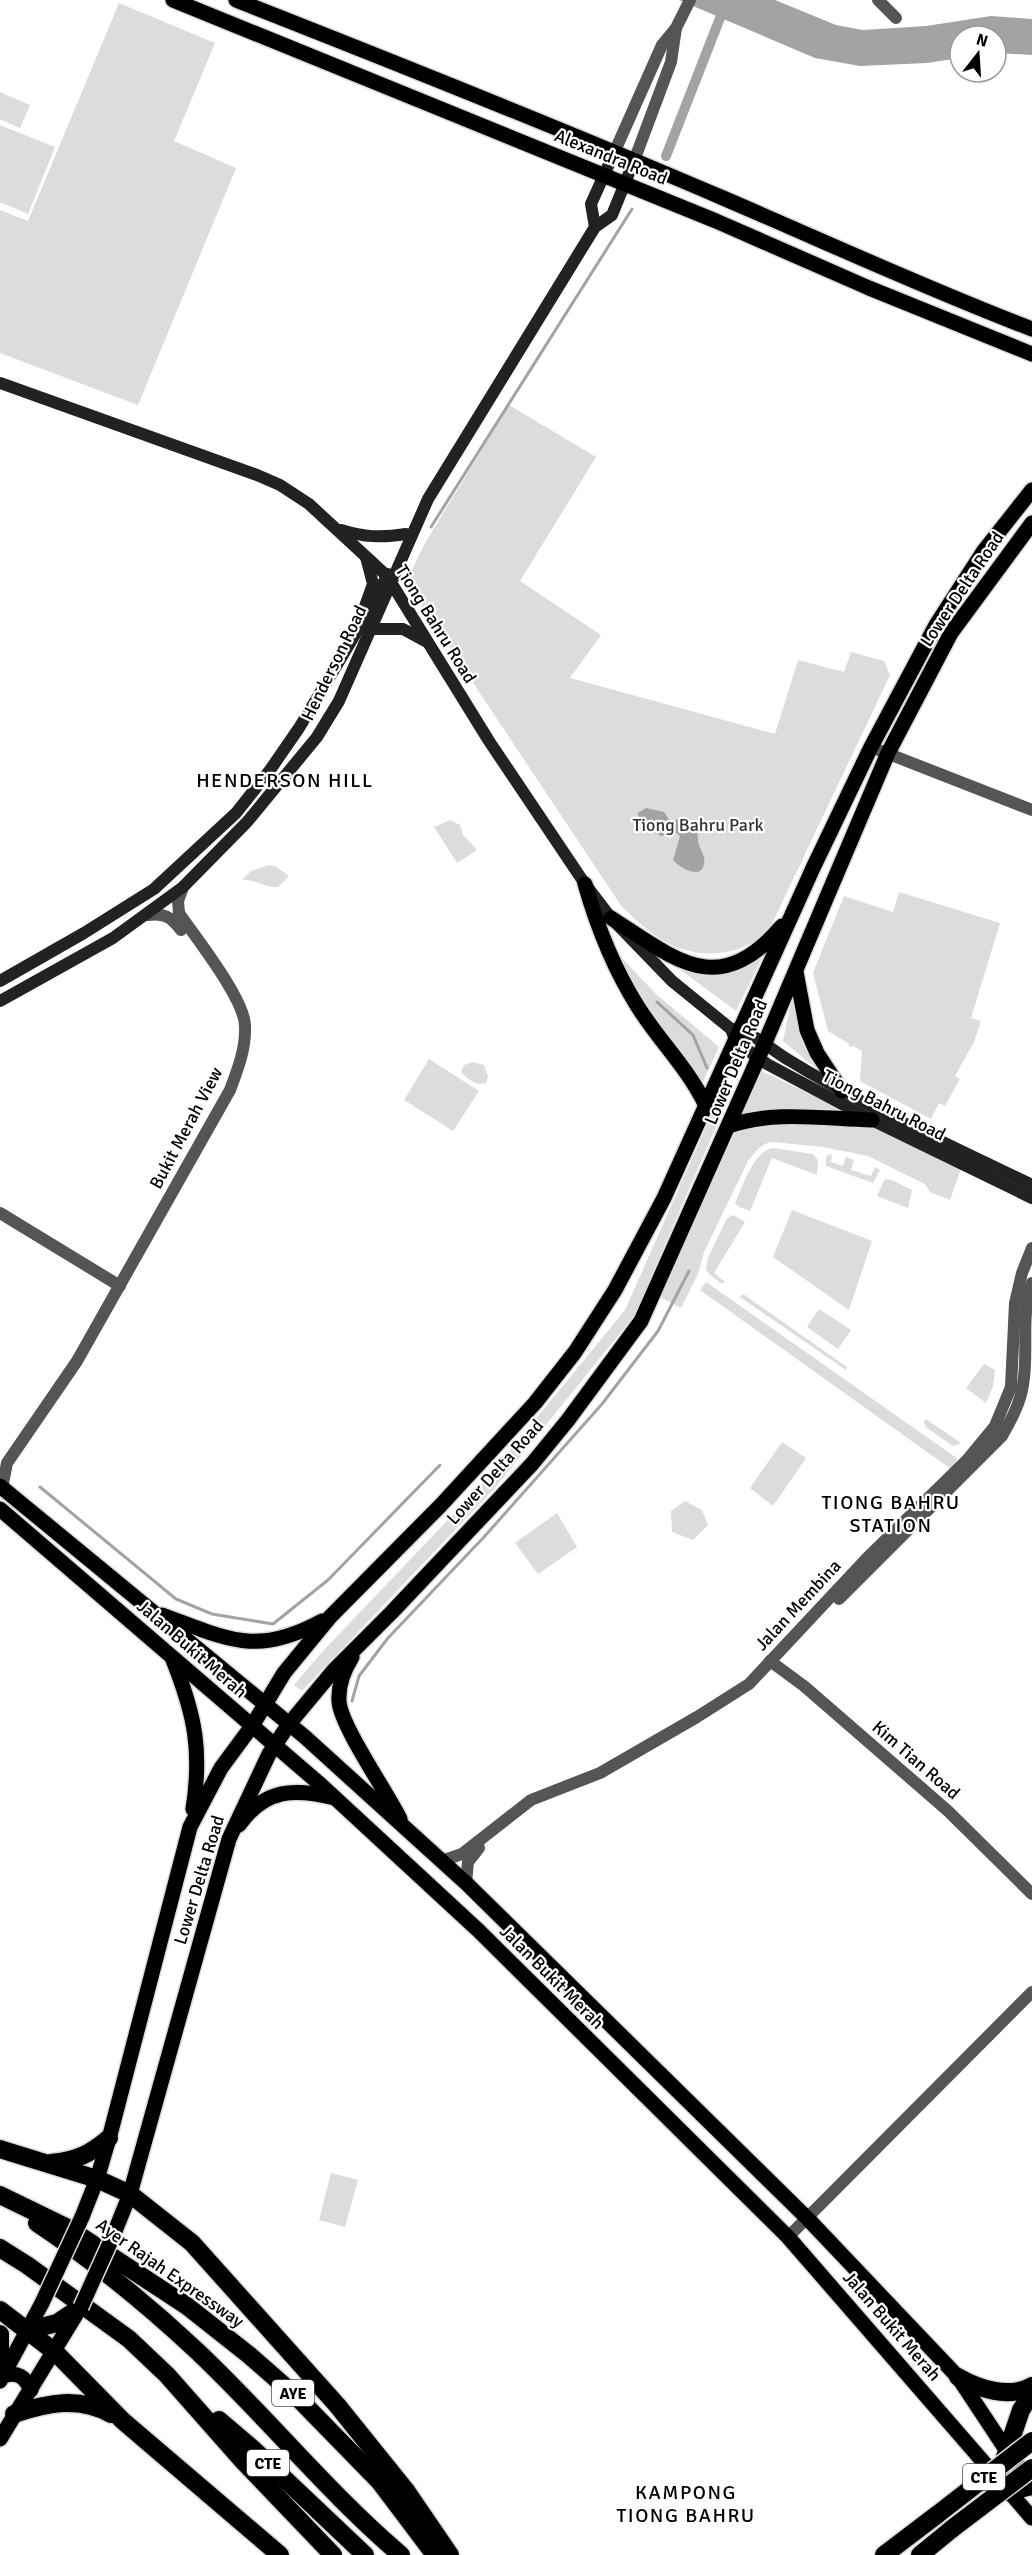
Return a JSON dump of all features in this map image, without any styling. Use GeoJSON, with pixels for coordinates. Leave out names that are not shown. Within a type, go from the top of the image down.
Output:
{"type":"FeatureCollection","features":[{"type":"Feature","properties":{"kind":"highway"},"geometry":{"type":"LineString","coordinates":[[46,2163],[70,2161],[91,2153],[110,2134]]}},
{"type":"Feature","properties":{"kind":"highway"},"geometry":{"type":"LineString","coordinates":[[0,2149],[97,2179],[130,2194]]}},
{"type":"Feature","properties":{"kind":"highway","name":"AYE"},"geometry":{"type":"LineString","coordinates":[[130,2194],[192,2243],[337,2405],[407,2492],[450,2555]]}},
{"type":"Feature","properties":{"kind":"highway","name":"Ayer Rajah Expressway"},"geometry":{"type":"LineString","coordinates":[[7,2198],[106,2274],[198,2352],[367,2527],[400,2555]]}},
{"type":"Feature","properties":{"kind":"highway","name":"Ayer Rajah Expressway"},"geometry":{"type":"LineString","coordinates":[[7,2198],[68,2228],[187,2306],[249,2355],[297,2397],[380,2482],[435,2555]]}},
{"type":"Feature","properties":{"kind":"highway"},"geometry":{"type":"LineString","coordinates":[[0,2248],[129,2339],[167,2375],[243,2461],[333,2555]]}},
{"type":"Feature","properties":{"kind":"highway"},"geometry":{"type":"LineString","coordinates":[[0,2310],[55,2352],[123,2421],[280,2555]]}},
{"type":"Feature","properties":{"kind":"highway"},"geometry":{"type":"LineString","coordinates":[[28,2330],[57,2323],[75,2314]]}},
{"type":"Feature","properties":{"kind":"highway"},"geometry":{"type":"LineString","coordinates":[[0,2334],[1,2374]]}},
{"type":"Feature","properties":{"kind":"highway","name":"CTE"},"geometry":{"type":"LineString","coordinates":[[167,2375],[253,2449],[365,2555]]}},
{"type":"Feature","properties":{"kind":"highway"},"geometry":{"type":"LineString","coordinates":[[958,2377],[980,2387],[998,2391],[1014,2392],[1032,2386]]}},
{"type":"Feature","properties":{"kind":"highway"},"geometry":{"type":"LineString","coordinates":[[1032,2393],[1020,2410],[1007,2451],[1002,2485],[1032,2485]]}},
{"type":"Feature","properties":{"kind":"highway"},"geometry":{"type":"LineString","coordinates":[[14,2414],[41,2405],[63,2402],[99,2407],[123,2421]]}},
{"type":"Feature","properties":{"kind":"highway","name":"CTE"},"geometry":{"type":"LineString","coordinates":[[884,2555],[1032,2441]]}},
{"type":"Feature","properties":{"kind":"highway","name":"CTE"},"geometry":{"type":"LineString","coordinates":[[920,2555],[1032,2468]]}},
{"type":"Feature","properties":{"kind":"main road","name":"Alexandra Road"},"geometry":{"type":"LineString","coordinates":[[173,0],[716,221],[869,288],[1032,354]]}},
{"type":"Feature","properties":{"kind":"main road","name":"Alexandra Road"},"geometry":{"type":"LineString","coordinates":[[236,0],[371,52],[634,161],[962,302],[1032,329]]}},
{"type":"Feature","properties":{"kind":"main road"},"geometry":{"type":"LineString","coordinates":[[595,227],[591,204],[614,153]]}},
{"type":"Feature","properties":{"kind":"main road","name":"Henderson Road"},"geometry":{"type":"LineString","coordinates":[[0,981],[84,933],[154,889],[236,813],[270,770],[299,728],[389,580],[418,518],[527,335],[595,227],[612,215],[634,161]]}},
{"type":"Feature","properties":{"kind":"main road","name":"Tiong Bahru Road"},"geometry":{"type":"LineString","coordinates":[[0,383],[257,475],[296,494],[337,528],[389,580],[471,712],[585,884],[611,918],[672,981],[762,1052],[872,1120],[1032,1198]]}},
{"type":"Feature","properties":{"kind":"main road","name":"Lower Delta Road"},"geometry":{"type":"LineString","coordinates":[[1,2374],[42,2303],[97,2179],[190,1827],[221,1768],[252,1726],[284,1673],[330,1617],[535,1403],[575,1352],[615,1290],[659,1208],[706,1106],[736,1033],[871,747],[936,625],[983,552],[1032,490]]}},
{"type":"Feature","properties":{"kind":"main road","name":"Henderson Road"},"geometry":{"type":"LineString","coordinates":[[0,1001],[71,963],[148,915],[183,887],[248,822],[317,737],[339,701],[370,629],[406,534],[418,518]]}},
{"type":"Feature","properties":{"kind":"main road","name":"Lower Delta Road"},"geometry":{"type":"LineString","coordinates":[[0,2439],[55,2352],[113,2236],[130,2194],[229,1839],[235,1822],[275,1744],[334,1670],[532,1464],[568,1420],[641,1321],[762,1052],[888,753],[951,633],[1032,523]]}},
{"type":"Feature","properties":{"kind":"main road"},"geometry":{"type":"LineString","coordinates":[[337,528],[363,537],[406,534]]}},
{"type":"Feature","properties":{"kind":"main road"},"geometry":{"type":"LineString","coordinates":[[342,657],[362,615],[373,584],[365,556]]}},
{"type":"Feature","properties":{"kind":"main road"},"geometry":{"type":"LineString","coordinates":[[370,629],[404,629],[430,645]]}},
{"type":"Feature","properties":{"kind":"main road"},"geometry":{"type":"LineString","coordinates":[[585,884],[592,909],[620,975],[639,1009],[694,1081],[706,1106]]}},
{"type":"Feature","properties":{"kind":"main road"},"geometry":{"type":"LineString","coordinates":[[611,918],[686,963],[707,968],[723,968],[753,955],[771,939],[793,913]]}},
{"type":"Feature","properties":{"kind":"main road"},"geometry":{"type":"LineString","coordinates":[[796,972],[807,1030],[817,1053],[842,1091]]}},
{"type":"Feature","properties":{"kind":"main road","name":"Tiong Bahru Road"},"geometry":{"type":"LineString","coordinates":[[762,1052],[1032,1185]]}},
{"type":"Feature","properties":{"kind":"main road"},"geometry":{"type":"LineString","coordinates":[[729,1126],[747,1120],[778,1116],[872,1120]]}},
{"type":"Feature","properties":{"kind":"main road","name":"Jalan Bukit Merah"},"geometry":{"type":"LineString","coordinates":[[1,1487],[289,1724],[466,1883],[808,2219],[958,2377],[1032,2485]]}},
{"type":"Feature","properties":{"kind":"main road","name":"Jalan Bukit Merah"},"geometry":{"type":"LineString","coordinates":[[0,1509],[275,1744],[479,1932],[788,2237],[1032,2518]]}},
{"type":"Feature","properties":{"kind":"main road"},"geometry":{"type":"LineString","coordinates":[[156,1613],[221,1636],[262,1643],[298,1634],[330,1617]]}},
{"type":"Feature","properties":{"kind":"main road"},"geometry":{"type":"LineString","coordinates":[[358,1647],[342,1679],[339,1704],[350,1730],[391,1799],[403,1826]]}},
{"type":"Feature","properties":{"kind":"main road"},"geometry":{"type":"LineString","coordinates":[[171,1657],[183,1687],[198,1745],[198,1776],[190,1827]]}},
{"type":"Feature","properties":{"kind":"main road"},"geometry":{"type":"LineString","coordinates":[[229,1839],[242,1820],[260,1804],[275,1796],[300,1790],[334,1798]]}},
{"type":"Feature","properties":{"kind":"main road"},"geometry":{"type":"LineString","coordinates":[[1,2374],[18,2374],[25,2379],[31,2390]]}},
{"type":"Feature","properties":{"kind":"street"},"geometry":{"type":"LineString","coordinates":[[879,0],[896,18]]}},
{"type":"Feature","properties":{"kind":"street"},"geometry":{"type":"LineString","coordinates":[[614,153],[662,45],[676,28],[688,6]]}},
{"type":"Feature","properties":{"kind":"street"},"geometry":{"type":"LineString","coordinates":[[634,161],[671,62],[676,28]]}},
{"type":"Feature","properties":{"kind":"street"},"geometry":{"type":"LineString","coordinates":[[871,747],[1032,810]]}},
{"type":"Feature","properties":{"kind":"street","name":"Bukit Merah View"},"geometry":{"type":"LineString","coordinates":[[0,1457],[48,1395],[115,1287],[230,1089],[244,1044],[243,1012],[179,913],[178,901],[183,887]]}},
{"type":"Feature","properties":{"kind":"street","name":"Bukit Merah View"},"geometry":{"type":"LineString","coordinates":[[1,1487],[4,1469],[11,1455],[76,1361],[224,1086],[239,1038],[237,1014],[203,958],[172,918],[157,914],[148,915]]}},
{"type":"Feature","properties":{"kind":"street"},"geometry":{"type":"LineString","coordinates":[[0,1213],[115,1287]]}},
{"type":"Feature","properties":{"kind":"street"},"geometry":{"type":"LineString","coordinates":[[0,1218],[115,1287]]}},
{"type":"Feature","properties":{"kind":"street","name":"Jalan Membina"},"geometry":{"type":"LineString","coordinates":[[978,1455],[995,1426],[1011,1387],[1015,1303],[1022,1273],[1032,1248]]}},
{"type":"Feature","properties":{"kind":"street","name":"Jalan Membina"},"geometry":{"type":"LineString","coordinates":[[441,1861],[462,1854],[531,1800],[600,1773],[697,1717],[750,1683],[807,1631],[978,1455],[1002,1436],[1018,1405],[1025,1370],[1025,1310],[1032,1283]]}},
{"type":"Feature","properties":{"kind":"street","name":"Jalan Membina"},"geometry":{"type":"LineString","coordinates":[[466,1883],[466,1870],[477,1849],[535,1804],[602,1778],[734,1703],[754,1688],[773,1663]]}},
{"type":"Feature","properties":{"kind":"street","name":"Kim Tian Road"},"geometry":{"type":"LineString","coordinates":[[773,1663],[804,1686],[948,1811],[1032,1894]]}},
{"type":"Feature","properties":{"kind":"street"},"geometry":{"type":"LineString","coordinates":[[788,2237],[1032,1992]]}},
{"type":"Feature","properties":{"kind":"green space"},"geometry":{"type":"Polygon","coordinates":[[[119,3],[215,43],[174,141],[236,168],[138,405],[0,353],[0,210],[28,221],[119,3]]]}},
{"type":"Feature","properties":{"kind":"green space"},"geometry":{"type":"Polygon","coordinates":[[[0,92],[30,105],[20,128],[0,119],[0,92]]]}},
{"type":"Feature","properties":{"kind":"green space"},"geometry":{"type":"Polygon","coordinates":[[[0,125],[55,147],[28,214],[0,202],[0,125]]]}},
{"type":"Feature","properties":{"kind":"green space","name":"Tiong Bahru Park"},"geometry":{"type":"Polygon","coordinates":[[[509,405],[596,457],[520,581],[601,635],[570,678],[775,734],[798,660],[844,672],[851,652],[884,661],[890,675],[771,926],[762,936],[739,949],[700,953],[674,946],[653,934],[622,907],[412,591],[408,578],[425,543],[509,405]]]}},
{"type":"Feature","properties":{"kind":"green space"},"geometry":{"type":"Polygon","coordinates":[[[450,820],[460,825],[463,835],[477,850],[457,863],[434,827],[450,820]]]}},
{"type":"Feature","properties":{"kind":"green space"},"geometry":{"type":"Polygon","coordinates":[[[269,865],[275,866],[289,876],[278,887],[242,880],[251,871],[269,865]]]}},
{"type":"Feature","properties":{"kind":"green space"},"geometry":{"type":"Polygon","coordinates":[[[899,892],[1000,923],[971,1018],[981,1021],[974,1042],[955,1076],[960,1079],[945,1106],[939,1103],[931,1119],[860,1081],[862,1051],[853,1046],[850,1047],[848,1043],[828,1031],[813,973],[844,896],[893,912],[899,892]]]}},
{"type":"Feature","properties":{"kind":"green space"},"geometry":{"type":"Polygon","coordinates":[[[640,940],[713,968],[765,952],[736,1011],[640,940]]]}},
{"type":"Feature","properties":{"kind":"green space"},"geometry":{"type":"Polygon","coordinates":[[[615,951],[656,994],[719,1047],[702,1084],[645,1006],[615,951]]]}},
{"type":"Feature","properties":{"kind":"green space"},"geometry":{"type":"Polygon","coordinates":[[[793,993],[825,1076],[783,1041],[793,993]]]}},
{"type":"Feature","properties":{"kind":"green space"},"geometry":{"type":"Polygon","coordinates":[[[429,1059],[479,1091],[453,1131],[404,1100],[429,1059]]]}},
{"type":"Feature","properties":{"kind":"green space"},"geometry":{"type":"Polygon","coordinates":[[[473,1062],[484,1065],[488,1077],[486,1083],[479,1084],[472,1081],[461,1071],[464,1065],[473,1062]]]}},
{"type":"Feature","properties":{"kind":"green space"},"geometry":{"type":"Polygon","coordinates":[[[757,1069],[962,1166],[950,1200],[930,1192],[925,1184],[868,1156],[823,1147],[772,1142],[764,1145],[748,1161],[704,1252],[698,1274],[681,1308],[658,1296],[757,1069]]]}},
{"type":"Feature","properties":{"kind":"green space"},"geometry":{"type":"Polygon","coordinates":[[[720,1096],[728,1099],[634,1316],[494,1489],[302,1691],[294,1685],[323,1651],[485,1481],[625,1310],[720,1096]]]}},
{"type":"Feature","properties":{"kind":"green space"},"geometry":{"type":"Polygon","coordinates":[[[773,1148],[813,1154],[818,1160],[817,1175],[772,1158],[750,1211],[739,1207],[735,1203],[754,1162],[760,1155],[773,1148]]]}},
{"type":"Feature","properties":{"kind":"green space"},"geometry":{"type":"Polygon","coordinates":[[[832,1154],[831,1162],[843,1166],[846,1157],[854,1160],[851,1170],[871,1176],[875,1167],[880,1170],[873,1183],[826,1166],[826,1156],[832,1154]]]}},
{"type":"Feature","properties":{"kind":"green space"},"geometry":{"type":"Polygon","coordinates":[[[885,1179],[912,1190],[908,1208],[877,1196],[885,1179]]]}},
{"type":"Feature","properties":{"kind":"green space"},"geometry":{"type":"Polygon","coordinates":[[[792,1210],[872,1241],[849,1310],[773,1257],[792,1210]]]}},
{"type":"Feature","properties":{"kind":"green space"},"geometry":{"type":"Polygon","coordinates":[[[733,1215],[745,1222],[714,1273],[725,1282],[722,1284],[706,1269],[708,1258],[727,1218],[733,1215]]]}},
{"type":"Feature","properties":{"kind":"green space"},"geometry":{"type":"Polygon","coordinates":[[[706,1282],[958,1459],[951,1469],[700,1290],[706,1282]]]}},
{"type":"Feature","properties":{"kind":"green space"},"geometry":{"type":"Polygon","coordinates":[[[743,1294],[847,1367],[846,1370],[740,1297],[743,1294]]]}},
{"type":"Feature","properties":{"kind":"green space"},"geometry":{"type":"Polygon","coordinates":[[[819,1309],[851,1330],[838,1349],[807,1327],[819,1309]]]}},
{"type":"Feature","properties":{"kind":"green space"},"geometry":{"type":"Polygon","coordinates":[[[984,1364],[995,1370],[993,1386],[986,1403],[966,1388],[984,1364]]]}},
{"type":"Feature","properties":{"kind":"green space"},"geometry":{"type":"Polygon","coordinates":[[[926,1419],[961,1443],[953,1446],[927,1428],[924,1423],[926,1419]]]}},
{"type":"Feature","properties":{"kind":"green space"},"geometry":{"type":"Polygon","coordinates":[[[782,1442],[806,1458],[773,1506],[750,1488],[782,1442]]]}},
{"type":"Feature","properties":{"kind":"green space"},"geometry":{"type":"Polygon","coordinates":[[[685,1501],[702,1510],[708,1525],[693,1540],[672,1532],[671,1511],[685,1501]]]}},
{"type":"Feature","properties":{"kind":"green space"},"geometry":{"type":"Polygon","coordinates":[[[557,1513],[577,1547],[538,1574],[515,1543],[557,1513]]]}},
{"type":"Feature","properties":{"kind":"green space"},"geometry":{"type":"Polygon","coordinates":[[[331,2173],[358,2180],[345,2227],[319,2220],[331,2173]]]}},
{"type":"Feature","properties":{"kind":"shaded area"},"geometry":{"type":"Polygon","coordinates":[[[679,0],[775,0],[836,25],[863,30],[926,26],[991,16],[1032,19],[1032,55],[1008,54],[1008,24],[948,24],[948,60],[860,66],[815,58],[679,0]]]}},
{"type":"Feature","properties":{"kind":"shaded area"},"geometry":{"type":"Polygon","coordinates":[[[646,808],[664,812],[670,821],[680,819],[697,826],[698,843],[704,859],[699,872],[690,871],[673,860],[680,836],[677,833],[661,836],[639,824],[638,813],[646,808]]]}},
{"type":"Feature","properties":{"kind":"waterway"},"geometry":{"type":"LineString","coordinates":[[666,156],[720,18]]}},
{"type":"Feature","properties":{"kind":"waterway"},"geometry":{"type":"LineString","coordinates":[[431,527],[632,209]]}},
{"type":"Feature","properties":{"kind":"waterway"},"geometry":{"type":"LineString","coordinates":[[657,1002],[693,1035],[707,1068]]}},
{"type":"Feature","properties":{"kind":"waterway"},"geometry":{"type":"LineString","coordinates":[[352,1701],[359,1676],[388,1638],[484,1537],[602,1404],[658,1331],[689,1271]]}},
{"type":"Feature","properties":{"kind":"waterway"},"geometry":{"type":"LineString","coordinates":[[40,1487],[176,1599],[212,1614],[273,1624],[328,1580],[440,1465]]}},
{"type":"Feature","properties":{"kind":"district","name":"HENDERSON HILL"},"geometry":{"type":"Point","coordinates":[285,780]}},
{"type":"Feature","properties":{"kind":"district","name":"TIONG BAHRU STATION"},"geometry":{"type":"Point","coordinates":[891,1514]}},
{"type":"Feature","properties":{"kind":"district","name":"KAMPONG TIONG BAHRU"},"geometry":{"type":"Point","coordinates":[686,2504]}}]}
